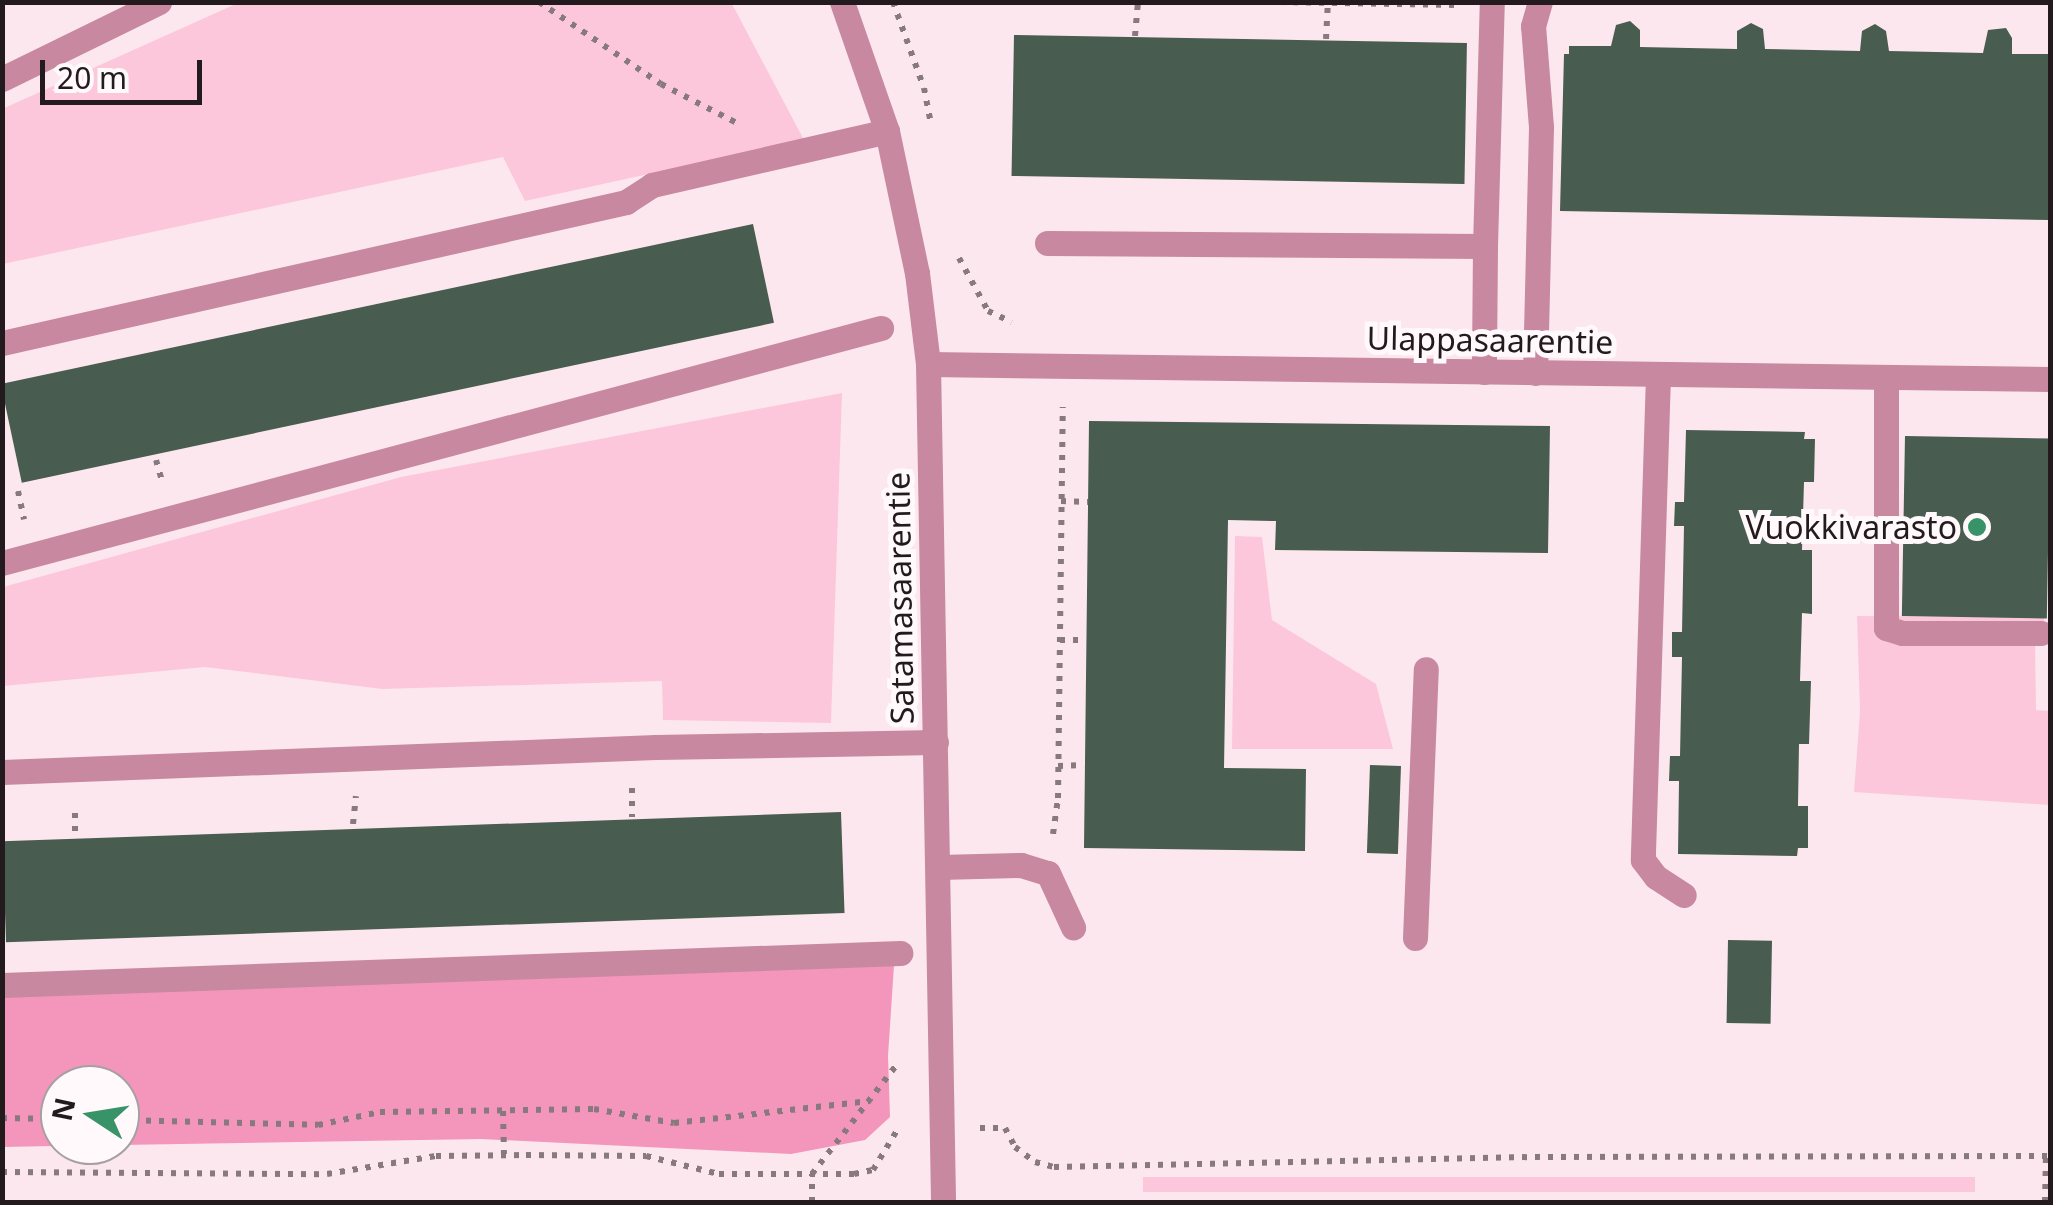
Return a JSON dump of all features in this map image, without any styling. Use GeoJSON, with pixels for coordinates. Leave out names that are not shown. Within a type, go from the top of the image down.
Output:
{"type":"FeatureCollection","features":[{"type":"Feature","properties":{"kind":"street"},"geometry":{"type":"LineString","coordinates":[[2,79],[159,2]]}},
{"type":"Feature","properties":{"kind":"street"},"geometry":{"type":"LineString","coordinates":[[1536,373],[1541,127],[1533,26],[1540,2]]}},
{"type":"Feature","properties":{"kind":"street","name":"Satamasaarentie"},"geometry":{"type":"LineString","coordinates":[[844,3],[887,131],[918,272],[928,364],[943,1202]]}},
{"type":"Feature","properties":{"kind":"street"},"geometry":{"type":"LineString","coordinates":[[1484,372],[1492,4]]}},
{"type":"Feature","properties":{"kind":"street"},"geometry":{"type":"LineString","coordinates":[[2,343],[626,202],[652,185],[887,131]]}},
{"type":"Feature","properties":{"kind":"street"},"geometry":{"type":"LineString","coordinates":[[1046,243],[1485,246]]}},
{"type":"Feature","properties":{"kind":"street"},"geometry":{"type":"LineString","coordinates":[[2,563],[881,328]]}},
{"type":"Feature","properties":{"kind":"street","name":"Ulappasaarentie"},"geometry":{"type":"LineString","coordinates":[[928,364],[2050,380]]}},
{"type":"Feature","properties":{"kind":"street"},"geometry":{"type":"LineString","coordinates":[[1658,375],[1643,860],[1656,876],[1684,895]]}},
{"type":"Feature","properties":{"kind":"street"},"geometry":{"type":"LineString","coordinates":[[1886,378],[1886,628],[1902,633],[2040,632]]}},
{"type":"Feature","properties":{"kind":"street"},"geometry":{"type":"LineString","coordinates":[[1416,938],[1426,669]]}},
{"type":"Feature","properties":{"kind":"street"},"geometry":{"type":"LineString","coordinates":[[2,772],[656,747],[936,742]]}},
{"type":"Feature","properties":{"kind":"street"},"geometry":{"type":"LineString","coordinates":[[939,867],[1020,864],[1048,873],[1072,926]]}},
{"type":"Feature","properties":{"kind":"street"},"geometry":{"type":"LineString","coordinates":[[2,984],[900,953]]}},
{"type":"Feature","properties":{"kind":"path"},"geometry":{"type":"LineString","coordinates":[[539,2],[662,84],[796,154]]}},
{"type":"Feature","properties":{"kind":"path"},"geometry":{"type":"LineString","coordinates":[[1135,36],[1138,2]]}},
{"type":"Feature","properties":{"kind":"path"},"geometry":{"type":"LineString","coordinates":[[1280,2],[1492,4]]}},
{"type":"Feature","properties":{"kind":"path"},"geometry":{"type":"LineString","coordinates":[[1326,39],[1328,3]]}},
{"type":"Feature","properties":{"kind":"path"},"geometry":{"type":"LineString","coordinates":[[1048,873],[1058,766],[1065,366]]}},
{"type":"Feature","properties":{"kind":"path"},"geometry":{"type":"LineString","coordinates":[[1062,501],[1088,502]]}},
{"type":"Feature","properties":{"kind":"path"},"geometry":{"type":"LineString","coordinates":[[1060,640],[1086,640]]}},
{"type":"Feature","properties":{"kind":"path"},"geometry":{"type":"LineString","coordinates":[[1058,766],[1084,765]]}},
{"type":"Feature","properties":{"kind":"path"},"geometry":{"type":"LineString","coordinates":[[812,1202],[812,1174],[905,1052],[904,1071]]}},
{"type":"Feature","properties":{"kind":"path"},"geometry":{"type":"LineString","coordinates":[[140,1121],[318,1125],[380,1112],[594,1109],[674,1124],[870,1101]]}},
{"type":"Feature","properties":{"kind":"path"},"geometry":{"type":"LineString","coordinates":[[503,1111],[504,1155]]}},
{"type":"Feature","properties":{"kind":"path"},"geometry":{"type":"LineString","coordinates":[[2,1118],[40,1118]]}},
{"type":"Feature","properties":{"kind":"path"},"geometry":{"type":"LineString","coordinates":[[2,1172],[328,1174],[436,1156],[504,1155],[646,1156],[719,1174],[812,1174],[873,1170],[899,1129],[901,1118]]}},
{"type":"Feature","properties":{"kind":"path"},"geometry":{"type":"LineString","coordinates":[[1004,1128],[1014,1147],[1034,1162],[1054,1167],[1548,1157],[2048,1156],[2044,1202]]}},
{"type":"Feature","properties":{"kind":"shaded area"},"geometry":{"type":"Polygon","coordinates":[[[731,2],[804,140],[525,201],[503,157],[3,264],[2,109],[238,3],[731,2]]]}},
{"type":"Feature","properties":{"kind":"shaded area"},"geometry":{"type":"Polygon","coordinates":[[[842,393],[831,723],[663,720],[662,681],[382,689],[205,667],[3,686],[3,587],[401,477],[842,393]]]}},
{"type":"Feature","properties":{"kind":"shaded area"},"geometry":{"type":"Polygon","coordinates":[[[1235,536],[1262,537],[1272,620],[1376,684],[1393,749],[1232,749],[1235,536]]]}},
{"type":"Feature","properties":{"kind":"shaded area"},"geometry":{"type":"Polygon","coordinates":[[[1857,616],[2044,617],[2044,640],[2035,640],[2036,710],[2050,711],[2050,805],[1854,792],[1860,712],[1857,616]]]}},
{"type":"Feature","properties":{"kind":"shaded area"},"geometry":{"type":"Polygon","coordinates":[[[894,965],[888,1056],[890,1117],[865,1140],[791,1154],[481,1139],[140,1145],[140,1065],[40,1065],[40,1146],[3,1147],[2,997],[894,965]]]}},
{"type":"Feature","properties":{"kind":"shaded area"},"geometry":{"type":"Polygon","coordinates":[[[1143,1177],[1975,1177],[1975,1192],[1143,1192],[1143,1177]]]}},
{"type":"Feature","properties":{"kind":"building"},"geometry":{"type":"Polygon","coordinates":[[[1630,21],[1640,30],[1640,47],[1737,49],[1737,31],[1751,23],[1763,29],[1765,49],[1860,51],[1862,31],[1875,24],[1886,31],[1889,51],[1983,53],[1988,30],[2006,28],[2012,38],[2012,54],[2050,54],[2050,220],[1560,211],[1564,54],[1569,54],[1569,46],[1611,46],[1616,25],[1630,21]]]}},
{"type":"Feature","properties":{"kind":"building"},"geometry":{"type":"Polygon","coordinates":[[[1014,35],[1467,43],[1464,184],[1012,176],[1014,35]]]}},
{"type":"Feature","properties":{"kind":"building"},"geometry":{"type":"Polygon","coordinates":[[[753,224],[774,323],[22,483],[2,384],[753,224]]]}},
{"type":"Feature","properties":{"kind":"building"},"geometry":{"type":"Polygon","coordinates":[[[1089,421],[1550,426],[1548,553],[1275,550],[1276,521],[1228,520],[1224,768],[1306,769],[1305,851],[1084,848],[1089,421]]]}},
{"type":"Feature","properties":{"kind":"building"},"geometry":{"type":"Polygon","coordinates":[[[1686,430],[1805,432],[1804,439],[1815,439],[1814,482],[1804,482],[1802,550],[1812,550],[1812,614],[1802,613],[1800,681],[1811,681],[1809,744],[1799,744],[1798,806],[1808,806],[1808,848],[1798,848],[1797,856],[1678,854],[1679,781],[1669,781],[1670,756],[1680,756],[1682,657],[1672,657],[1672,632],[1682,632],[1684,526],[1674,526],[1675,502],[1684,502],[1686,430]]]}},
{"type":"Feature","properties":{"kind":"building","name":"Vuokkivarasto"},"geometry":{"type":"Polygon","coordinates":[[[1905,436],[2050,439],[2047,619],[1902,616],[1905,436]]]}},
{"type":"Feature","properties":{"kind":"building"},"geometry":{"type":"Polygon","coordinates":[[[1370,765],[1401,766],[1398,854],[1367,853],[1370,765]]]}},
{"type":"Feature","properties":{"kind":"building"},"geometry":{"type":"Polygon","coordinates":[[[841,812],[845,913],[6,942],[3,841],[841,812]]]}},
{"type":"Feature","properties":{"kind":"building"},"geometry":{"type":"Polygon","coordinates":[[[1728,940],[1772,941],[1771,1024],[1727,1023],[1728,940]]]}},
{"type":"Feature","properties":{"kind":"place","name":"Vuokkivarasto"},"geometry":{"type":"Point","coordinates":[1977,527]}}]}
